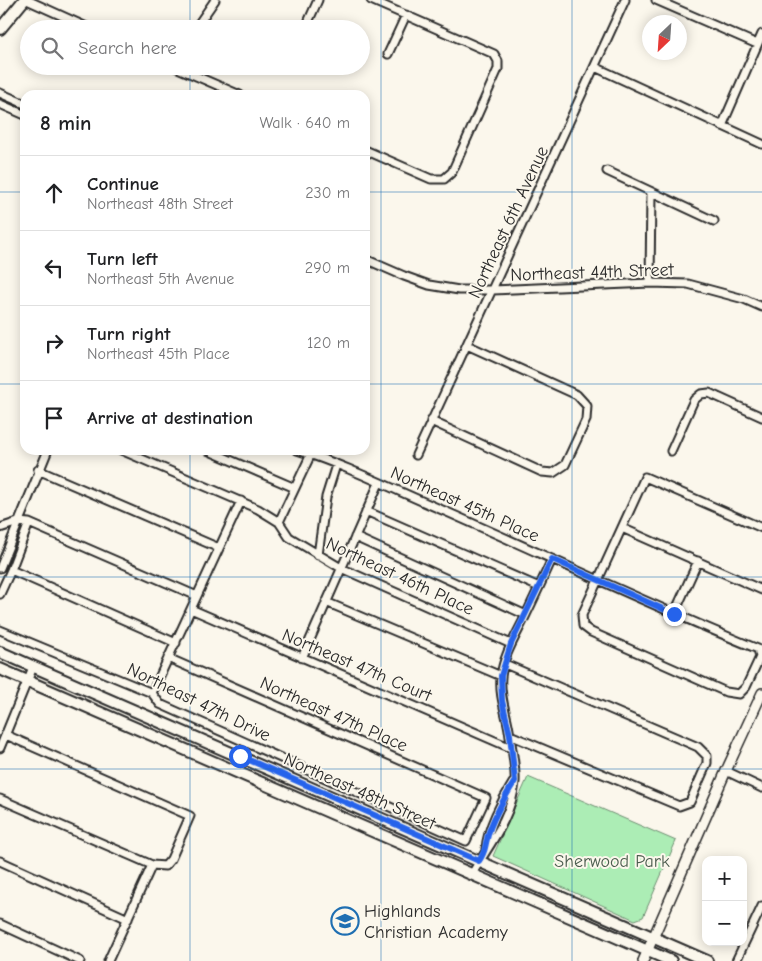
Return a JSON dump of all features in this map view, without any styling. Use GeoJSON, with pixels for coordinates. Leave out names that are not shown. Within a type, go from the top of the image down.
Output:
{"type":"FeatureCollection","features":[{"type":"Feature","properties":{"kind":"main road"},"geometry":{"type":"LineString","coordinates":[[0,29],[26,0]]}},
{"type":"Feature","properties":{"kind":"main road","name":"Northeast 48th Street"},"geometry":{"type":"LineString","coordinates":[[0,652],[707,961]]}},
{"type":"Feature","properties":{"kind":"main road","name":"Northeast 48th Street"},"geometry":{"type":"LineString","coordinates":[[0,669],[672,961]]}},
{"type":"Feature","properties":{"kind":"main road"},"geometry":{"type":"LineString","coordinates":[[490,882],[527,881]]}},
{"type":"Feature","properties":{"kind":"street"},"geometry":{"type":"LineString","coordinates":[[26,0],[70,20]]}},
{"type":"Feature","properties":{"kind":"street"},"geometry":{"type":"LineString","coordinates":[[201,20],[215,0]]}},
{"type":"Feature","properties":{"kind":"street"},"geometry":{"type":"LineString","coordinates":[[309,20],[318,0]]}},
{"type":"Feature","properties":{"kind":"street"},"geometry":{"type":"LineString","coordinates":[[370,152],[431,179],[444,179],[452,172],[498,69],[498,61],[494,54],[371,0]]}},
{"type":"Feature","properties":{"kind":"street","name":"Northeast 6th Avenue"},"geometry":{"type":"LineString","coordinates":[[416,455],[625,0]]}},
{"type":"Feature","properties":{"kind":"street"},"geometry":{"type":"LineString","coordinates":[[656,0],[757,44]]}},
{"type":"Feature","properties":{"kind":"street"},"geometry":{"type":"LineString","coordinates":[[388,54],[406,15]]}},
{"type":"Feature","properties":{"kind":"street"},"geometry":{"type":"LineString","coordinates":[[722,126],[762,34]]}},
{"type":"Feature","properties":{"kind":"street"},"geometry":{"type":"LineString","coordinates":[[595,67],[762,144]]}},
{"type":"Feature","properties":{"kind":"street"},"geometry":{"type":"LineString","coordinates":[[194,75],[229,90]]}},
{"type":"Feature","properties":{"kind":"street"},"geometry":{"type":"LineString","coordinates":[[0,93],[20,102]]}},
{"type":"Feature","properties":{"kind":"street"},"geometry":{"type":"LineString","coordinates":[[0,104],[20,114]]}},
{"type":"Feature","properties":{"kind":"street"},"geometry":{"type":"LineString","coordinates":[[607,171],[714,221]]}},
{"type":"Feature","properties":{"kind":"street"},"geometry":{"type":"LineString","coordinates":[[650,283],[652,192]]}},
{"type":"Feature","properties":{"kind":"street","name":"Northeast 44th Street"},"geometry":{"type":"LineString","coordinates":[[370,261],[429,285],[459,290],[650,283],[688,284],[744,299],[762,307]]}},
{"type":"Feature","properties":{"kind":"street"},"geometry":{"type":"LineString","coordinates":[[431,421],[542,472],[553,473],[565,466],[586,420],[587,406],[577,395],[467,345]]}},
{"type":"Feature","properties":{"kind":"street"},"geometry":{"type":"LineString","coordinates":[[671,451],[694,400],[700,394],[709,393],[762,417]]}},
{"type":"Feature","properties":{"kind":"street"},"geometry":{"type":"LineString","coordinates":[[0,568],[46,455]]}},
{"type":"Feature","properties":{"kind":"street","name":"Northeast 46th Place"},"geometry":{"type":"LineString","coordinates":[[133,455],[241,501],[279,522],[289,537],[341,568],[511,644]]}},
{"type":"Feature","properties":{"kind":"street"},"geometry":{"type":"LineString","coordinates":[[219,455],[295,488]]}},
{"type":"Feature","properties":{"kind":"street"},"geometry":{"type":"LineString","coordinates":[[279,522],[311,455]]}},
{"type":"Feature","properties":{"kind":"street","name":"Northeast 45th Place"},"geometry":{"type":"LineString","coordinates":[[313,455],[552,559],[674,614],[758,649],[760,657],[746,687],[738,694],[726,692],[591,632],[583,626],[582,614],[598,580]]}},
{"type":"Feature","properties":{"kind":"street"},"geometry":{"type":"LineString","coordinates":[[318,555],[327,492],[336,465]]}},
{"type":"Feature","properties":{"kind":"street"},"geometry":{"type":"LineString","coordinates":[[38,470],[219,548]]}},
{"type":"Feature","properties":{"kind":"street"},"geometry":{"type":"LineString","coordinates":[[598,580],[645,477],[762,528]]}},
{"type":"Feature","properties":{"kind":"street"},"geometry":{"type":"LineString","coordinates":[[302,658],[379,483]]}},
{"type":"Feature","properties":{"kind":"street"},"geometry":{"type":"LineString","coordinates":[[152,693],[241,501]]}},
{"type":"Feature","properties":{"kind":"street"},"geometry":{"type":"LineString","coordinates":[[366,511],[539,587]]}},
{"type":"Feature","properties":{"kind":"street"},"geometry":{"type":"LineString","coordinates":[[0,528],[18,522],[29,523],[197,596]]}},
{"type":"Feature","properties":{"kind":"street"},"geometry":{"type":"LineString","coordinates":[[0,594],[29,523]]}},
{"type":"Feature","properties":{"kind":"street"},"geometry":{"type":"LineString","coordinates":[[622,528],[762,590]]}},
{"type":"Feature","properties":{"kind":"street"},"geometry":{"type":"LineString","coordinates":[[355,537],[526,615]]}},
{"type":"Feature","properties":{"kind":"street"},"geometry":{"type":"LineString","coordinates":[[472,874],[486,849],[494,841],[510,807],[515,781],[510,735],[502,701],[501,676],[511,644],[552,559]]}},
{"type":"Feature","properties":{"kind":"street"},"geometry":{"type":"LineString","coordinates":[[674,614],[698,561]]}},
{"type":"Feature","properties":{"kind":"street"},"geometry":{"type":"LineString","coordinates":[[11,570],[176,643]]}},
{"type":"Feature","properties":{"kind":"street"},"geometry":{"type":"LineString","coordinates":[[326,602],[501,676]]}},
{"type":"Feature","properties":{"kind":"street","name":"Northeast 47th Court"},"geometry":{"type":"LineString","coordinates":[[191,609],[511,748]]}},
{"type":"Feature","properties":{"kind":"street","name":"Northeast 47th Drive"},"geometry":{"type":"LineString","coordinates":[[0,630],[152,693],[160,704],[466,841]]}},
{"type":"Feature","properties":{"kind":"street","name":"Northeast 47th Place"},"geometry":{"type":"LineString","coordinates":[[168,658],[486,798],[466,841]]}},
{"type":"Feature","properties":{"kind":"street"},"geometry":{"type":"LineString","coordinates":[[505,664],[698,747],[707,756],[707,763],[690,802],[679,806],[510,735]]}},
{"type":"Feature","properties":{"kind":"street"},"geometry":{"type":"LineString","coordinates":[[0,748],[33,667]]}},
{"type":"Feature","properties":{"kind":"street"},"geometry":{"type":"LineString","coordinates":[[643,961],[762,693]]}},
{"type":"Feature","properties":{"kind":"street"},"geometry":{"type":"LineString","coordinates":[[0,798],[152,865],[164,866],[171,860],[190,816],[6,735]]}},
{"type":"Feature","properties":{"kind":"street"},"geometry":{"type":"LineString","coordinates":[[726,771],[762,788]]}},
{"type":"Feature","properties":{"kind":"street"},"geometry":{"type":"LineString","coordinates":[[0,861],[128,919]]}},
{"type":"Feature","properties":{"kind":"street"},"geometry":{"type":"LineString","coordinates":[[108,961],[152,865]]}},
{"type":"Feature","properties":{"kind":"street"},"geometry":{"type":"LineString","coordinates":[[736,961],[762,906]]}},
{"type":"Feature","properties":{"kind":"street"},"geometry":{"type":"LineString","coordinates":[[0,924],[80,961]]}},
{"type":"Feature","properties":{"kind":"green space","name":"Sherwood Park"},"geometry":{"type":"Polygon","coordinates":[[[528,777],[676,841],[643,917],[635,920],[493,856],[528,777]]]}},
{"type":"Feature","properties":{"kind":"place","name":"Highlands Christian Academy"},"geometry":{"type":"Point","coordinates":[345,921]}},
{"type":"Feature","properties":{"kind":"route"},"geometry":{"type":"LineString","coordinates":[[240,756],[479,861],[486,849],[486,839],[490,829],[508,791],[515,781],[510,735],[502,701],[501,676],[511,644],[552,559],[674,614]]}}]}
